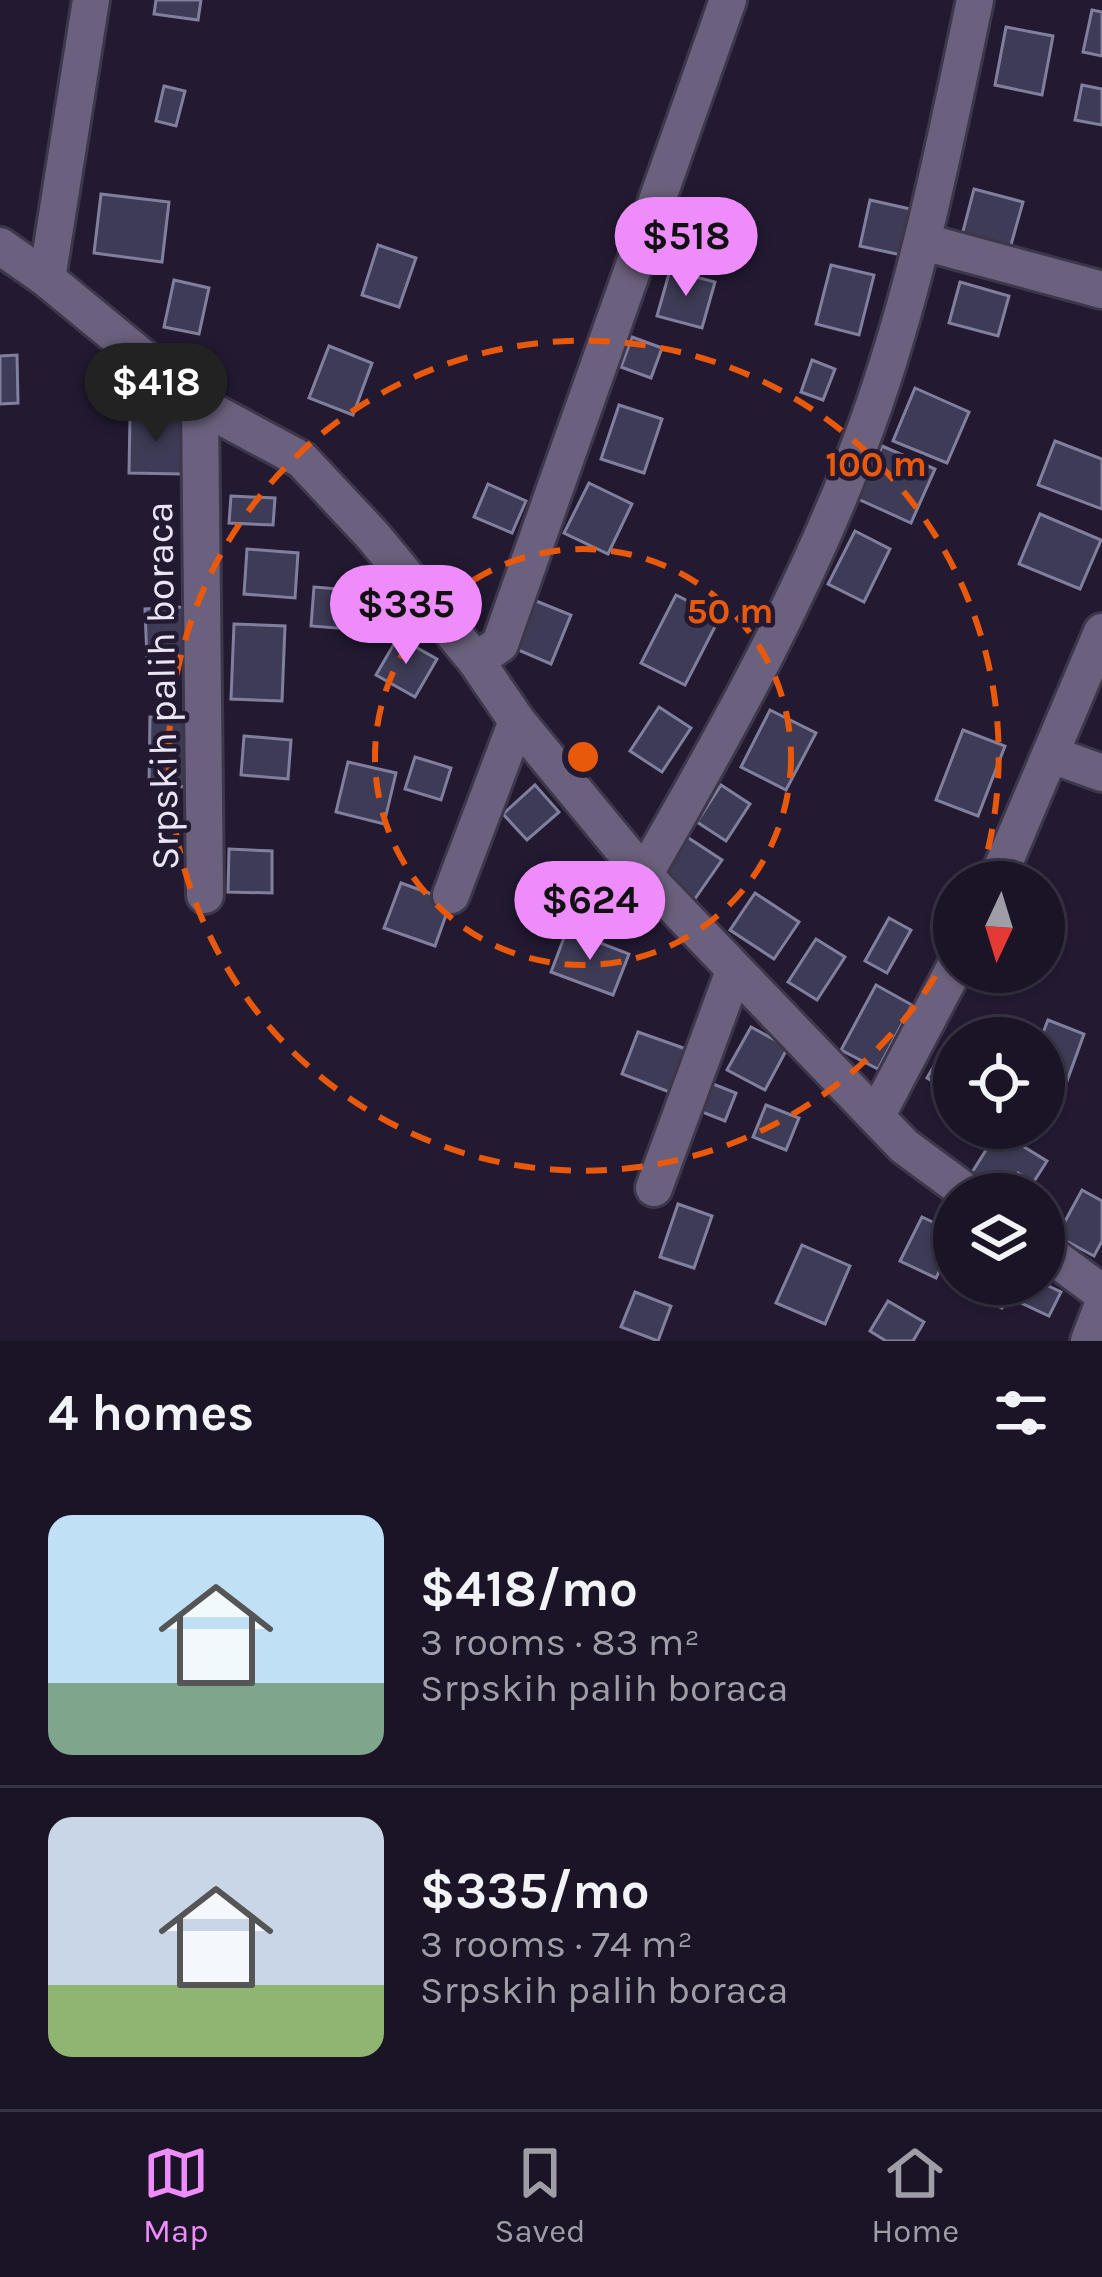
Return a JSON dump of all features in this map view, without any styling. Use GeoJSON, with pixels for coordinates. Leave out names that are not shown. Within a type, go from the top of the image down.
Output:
{"type":"FeatureCollection","features":[{"type":"Feature","properties":{"kind":"street"},"geometry":{"type":"LineString","coordinates":[[47,279],[91,0]]}},
{"type":"Feature","properties":{"kind":"street"},"geometry":{"type":"LineString","coordinates":[[476,661],[500,644],[728,0]]}},
{"type":"Feature","properties":{"kind":"street"},"geometry":{"type":"LineString","coordinates":[[644,875],[722,739],[797,589],[867,426],[924,242],[975,0]]}},
{"type":"Feature","properties":{"kind":"street"},"geometry":{"type":"LineString","coordinates":[[924,242],[1100,282]]}},
{"type":"Feature","properties":{"kind":"street"},"geometry":{"type":"LineString","coordinates":[[0,246],[200,405],[302,460],[373,536],[644,875],[904,1146],[941,1173]]}},
{"type":"Feature","properties":{"kind":"street","name":"Srpskih palih boraca"},"geometry":{"type":"LineString","coordinates":[[200,405],[206,895]]}},
{"type":"Feature","properties":{"kind":"street"},"geometry":{"type":"LineString","coordinates":[[1005,861],[1102,632]]}},
{"type":"Feature","properties":{"kind":"street"},"geometry":{"type":"LineString","coordinates":[[452,895],[517,721]]}},
{"type":"Feature","properties":{"kind":"street"},"geometry":{"type":"LineString","coordinates":[[1052,755],[1102,773]]}},
{"type":"Feature","properties":{"kind":"street"},"geometry":{"type":"LineString","coordinates":[[654,1188],[734,971]]}},
{"type":"Feature","properties":{"kind":"street"},"geometry":{"type":"LineString","coordinates":[[878,1115],[942,993]]}},
{"type":"Feature","properties":{"kind":"street"},"geometry":{"type":"LineString","coordinates":[[1065,1266],[1102,1293]]}},
{"type":"Feature","properties":{"kind":"street"},"geometry":{"type":"LineString","coordinates":[[1089,1341],[1102,1307]]}},
{"type":"Feature","properties":{"kind":"building"},"geometry":{"type":"Polygon","coordinates":[[[156,0],[201,0],[198,20],[154,14],[156,0]]]}},
{"type":"Feature","properties":{"kind":"building"},"geometry":{"type":"Polygon","coordinates":[[[1092,10],[1102,12],[1102,56],[1083,52],[1092,10]]]}},
{"type":"Feature","properties":{"kind":"building"},"geometry":{"type":"Polygon","coordinates":[[[1006,27],[1053,36],[1042,95],[995,85],[1006,27]]]}},
{"type":"Feature","properties":{"kind":"building"},"geometry":{"type":"Polygon","coordinates":[[[1082,85],[1102,89],[1102,125],[1075,120],[1082,85]]]}},
{"type":"Feature","properties":{"kind":"building"},"geometry":{"type":"Polygon","coordinates":[[[164,86],[185,91],[176,126],[156,121],[164,86]]]}},
{"type":"Feature","properties":{"kind":"building"},"geometry":{"type":"Polygon","coordinates":[[[974,189],[1023,202],[1009,252],[961,239],[974,189]]]}},
{"type":"Feature","properties":{"kind":"building"},"geometry":{"type":"Polygon","coordinates":[[[101,194],[169,202],[162,262],[94,253],[101,194]]]}},
{"type":"Feature","properties":{"kind":"building"},"geometry":{"type":"Polygon","coordinates":[[[870,200],[910,209],[901,255],[860,246],[870,200]]]}},
{"type":"Feature","properties":{"kind":"building"},"geometry":{"type":"Polygon","coordinates":[[[378,245],[416,258],[399,307],[362,295],[378,245]]]}},
{"type":"Feature","properties":{"kind":"building"},"geometry":{"type":"Polygon","coordinates":[[[831,265],[874,275],[859,335],[816,324],[831,265]]]}},
{"type":"Feature","properties":{"kind":"building"},"geometry":{"type":"Polygon","coordinates":[[[670,270],[715,282],[702,328],[657,316],[670,270]]]}},
{"type":"Feature","properties":{"kind":"building"},"geometry":{"type":"Polygon","coordinates":[[[174,280],[209,288],[199,334],[164,327],[174,280]]]}},
{"type":"Feature","properties":{"kind":"building"},"geometry":{"type":"Polygon","coordinates":[[[960,282],[1009,296],[998,336],[949,323],[960,282]]]}},
{"type":"Feature","properties":{"kind":"building"},"geometry":{"type":"Polygon","coordinates":[[[632,337],[662,348],[651,378],[621,367],[632,337]]]}},
{"type":"Feature","properties":{"kind":"building"},"geometry":{"type":"Polygon","coordinates":[[[329,346],[372,363],[353,415],[309,398],[329,346]]]}},
{"type":"Feature","properties":{"kind":"building"},"geometry":{"type":"Polygon","coordinates":[[[17,355],[18,403],[0,404],[0,356],[17,355]]]}},
{"type":"Feature","properties":{"kind":"building"},"geometry":{"type":"Polygon","coordinates":[[[812,360],[835,369],[823,400],[801,392],[812,360]]]}},
{"type":"Feature","properties":{"kind":"building"},"geometry":{"type":"Polygon","coordinates":[[[915,388],[969,412],[947,463],[893,441],[915,388]]]}},
{"type":"Feature","properties":{"kind":"building"},"geometry":{"type":"Polygon","coordinates":[[[619,405],[662,419],[644,473],[601,459],[619,405]]]}},
{"type":"Feature","properties":{"kind":"building"},"geometry":{"type":"Polygon","coordinates":[[[130,416],[183,417],[182,474],[129,473],[130,416]]]}},
{"type":"Feature","properties":{"kind":"building"},"geometry":{"type":"Polygon","coordinates":[[[1055,441],[1102,459],[1102,509],[1038,485],[1055,441]]]}},
{"type":"Feature","properties":{"kind":"building"},"geometry":{"type":"Polygon","coordinates":[[[882,446],[935,469],[911,523],[858,499],[882,446]]]}},
{"type":"Feature","properties":{"kind":"building"},"geometry":{"type":"Polygon","coordinates":[[[589,483],[632,504],[608,554],[564,533],[589,483]]]}},
{"type":"Feature","properties":{"kind":"building"},"geometry":{"type":"Polygon","coordinates":[[[488,484],[526,501],[512,533],[474,517],[488,484]]]}},
{"type":"Feature","properties":{"kind":"building"},"geometry":{"type":"Polygon","coordinates":[[[231,496],[275,498],[273,525],[229,523],[231,496]]]}},
{"type":"Feature","properties":{"kind":"building"},"geometry":{"type":"Polygon","coordinates":[[[1040,514],[1101,540],[1080,589],[1019,564],[1040,514]]]}},
{"type":"Feature","properties":{"kind":"building"},"geometry":{"type":"Polygon","coordinates":[[[855,531],[890,549],[864,602],[828,584],[855,531]]]}},
{"type":"Feature","properties":{"kind":"building"},"geometry":{"type":"Polygon","coordinates":[[[247,549],[298,553],[295,598],[244,594],[247,549]]]}},
{"type":"Feature","properties":{"kind":"building"},"geometry":{"type":"Polygon","coordinates":[[[314,587],[351,590],[348,629],[311,626],[314,587]]]}},
{"type":"Feature","properties":{"kind":"building"},"geometry":{"type":"Polygon","coordinates":[[[676,595],[720,617],[685,685],[641,663],[676,595]]]}},
{"type":"Feature","properties":{"kind":"building"},"geometry":{"type":"Polygon","coordinates":[[[536,601],[571,615],[551,664],[516,649],[536,601]]]}},
{"type":"Feature","properties":{"kind":"building"},"geometry":{"type":"Polygon","coordinates":[[[183,607],[185,659],[147,660],[145,609],[183,607]]]}},
{"type":"Feature","properties":{"kind":"building"},"geometry":{"type":"Polygon","coordinates":[[[234,624],[285,626],[282,701],[231,699],[234,624]]]}},
{"type":"Feature","properties":{"kind":"building"},"geometry":{"type":"Polygon","coordinates":[[[398,637],[437,659],[415,697],[376,675],[398,637]]]}},
{"type":"Feature","properties":{"kind":"building"},"geometry":{"type":"Polygon","coordinates":[[[659,707],[691,728],[662,772],[630,751],[659,707]]]}},
{"type":"Feature","properties":{"kind":"building"},"geometry":{"type":"Polygon","coordinates":[[[770,710],[816,733],[786,790],[741,767],[770,710]]]}},
{"type":"Feature","properties":{"kind":"building"},"geometry":{"type":"Polygon","coordinates":[[[150,717],[195,717],[194,787],[149,786],[150,717]]]}},
{"type":"Feature","properties":{"kind":"building"},"geometry":{"type":"Polygon","coordinates":[[[963,730],[1005,746],[978,816],[936,800],[963,730]]]}},
{"type":"Feature","properties":{"kind":"building"},"geometry":{"type":"Polygon","coordinates":[[[244,736],[291,740],[288,779],[241,775],[244,736]]]}},
{"type":"Feature","properties":{"kind":"building"},"geometry":{"type":"Polygon","coordinates":[[[415,757],[451,768],[441,800],[405,789],[415,757]]]}},
{"type":"Feature","properties":{"kind":"building"},"geometry":{"type":"Polygon","coordinates":[[[348,762],[396,773],[384,824],[336,812],[348,762]]]}},
{"type":"Feature","properties":{"kind":"building"},"geometry":{"type":"Polygon","coordinates":[[[535,785],[559,812],[527,840],[503,814],[535,785]]]}},
{"type":"Feature","properties":{"kind":"building"},"geometry":{"type":"Polygon","coordinates":[[[721,785],[750,804],[726,841],[697,822],[721,785]]]}},
{"type":"Feature","properties":{"kind":"building"},"geometry":{"type":"Polygon","coordinates":[[[684,835],[722,860],[692,903],[655,878],[684,835]]]}},
{"type":"Feature","properties":{"kind":"building"},"geometry":{"type":"Polygon","coordinates":[[[229,849],[272,851],[272,893],[228,892],[229,849]]]}},
{"type":"Feature","properties":{"kind":"building"},"geometry":{"type":"Polygon","coordinates":[[[401,883],[451,901],[435,946],[384,928],[401,883]]]}},
{"type":"Feature","properties":{"kind":"building"},"geometry":{"type":"Polygon","coordinates":[[[755,893],[799,922],[774,959],[730,930],[755,893]]]}},
{"type":"Feature","properties":{"kind":"building"},"geometry":{"type":"Polygon","coordinates":[[[889,918],[911,930],[887,973],[865,961],[889,918]]]}},
{"type":"Feature","properties":{"kind":"building"},"geometry":{"type":"Polygon","coordinates":[[[567,930],[629,954],[613,995],[551,972],[567,930]]]}},
{"type":"Feature","properties":{"kind":"building"},"geometry":{"type":"Polygon","coordinates":[[[816,939],[845,957],[817,1000],[788,982],[816,939]]]}},
{"type":"Feature","properties":{"kind":"building"},"geometry":{"type":"Polygon","coordinates":[[[876,985],[912,1005],[878,1069],[841,1050],[876,985]]]}},
{"type":"Feature","properties":{"kind":"building"},"geometry":{"type":"Polygon","coordinates":[[[751,1027],[788,1047],[765,1090],[727,1070],[751,1027]]]}},
{"type":"Feature","properties":{"kind":"building"},"geometry":{"type":"Polygon","coordinates":[[[1065,1027],[1084,1034],[1065,1080],[1065,1027]]]}},
{"type":"Feature","properties":{"kind":"building"},"geometry":{"type":"Polygon","coordinates":[[[638,1032],[689,1050],[672,1093],[622,1074],[638,1032]]]}},
{"type":"Feature","properties":{"kind":"building"},"geometry":{"type":"Polygon","coordinates":[[[703,1080],[736,1093],[725,1121],[692,1108],[703,1080]]]}},
{"type":"Feature","properties":{"kind":"building"},"geometry":{"type":"Polygon","coordinates":[[[766,1105],[799,1118],[786,1150],[753,1137],[766,1105]]]}},
{"type":"Feature","properties":{"kind":"building"},"geometry":{"type":"Polygon","coordinates":[[[987,1149],[1027,1149],[1047,1161],[1039,1173],[972,1173],[987,1149]]]}},
{"type":"Feature","properties":{"kind":"building"},"geometry":{"type":"Polygon","coordinates":[[[1082,1190],[1102,1201],[1102,1241],[1094,1256],[1065,1240],[1065,1221],[1082,1190]]]}},
{"type":"Feature","properties":{"kind":"building"},"geometry":{"type":"Polygon","coordinates":[[[678,1204],[712,1216],[694,1268],[660,1257],[678,1204]]]}},
{"type":"Feature","properties":{"kind":"building"},"geometry":{"type":"Polygon","coordinates":[[[922,1217],[933,1222],[933,1277],[900,1261],[922,1217]]]}},
{"type":"Feature","properties":{"kind":"building"},"geometry":{"type":"Polygon","coordinates":[[[802,1245],[850,1266],[825,1324],[776,1303],[802,1245]]]}},
{"type":"Feature","properties":{"kind":"building"},"geometry":{"type":"Polygon","coordinates":[[[635,1292],[671,1306],[658,1341],[621,1327],[635,1292]]]}},
{"type":"Feature","properties":{"kind":"building"},"geometry":{"type":"Polygon","coordinates":[[[888,1301],[924,1322],[913,1341],[886,1341],[870,1331],[888,1301]]]}},
{"type":"Feature","properties":{"kind":"building"},"geometry":{"type":"Polygon","coordinates":[[[1025,1305],[1054,1305],[1049,1316],[1025,1305]]]}}]}
